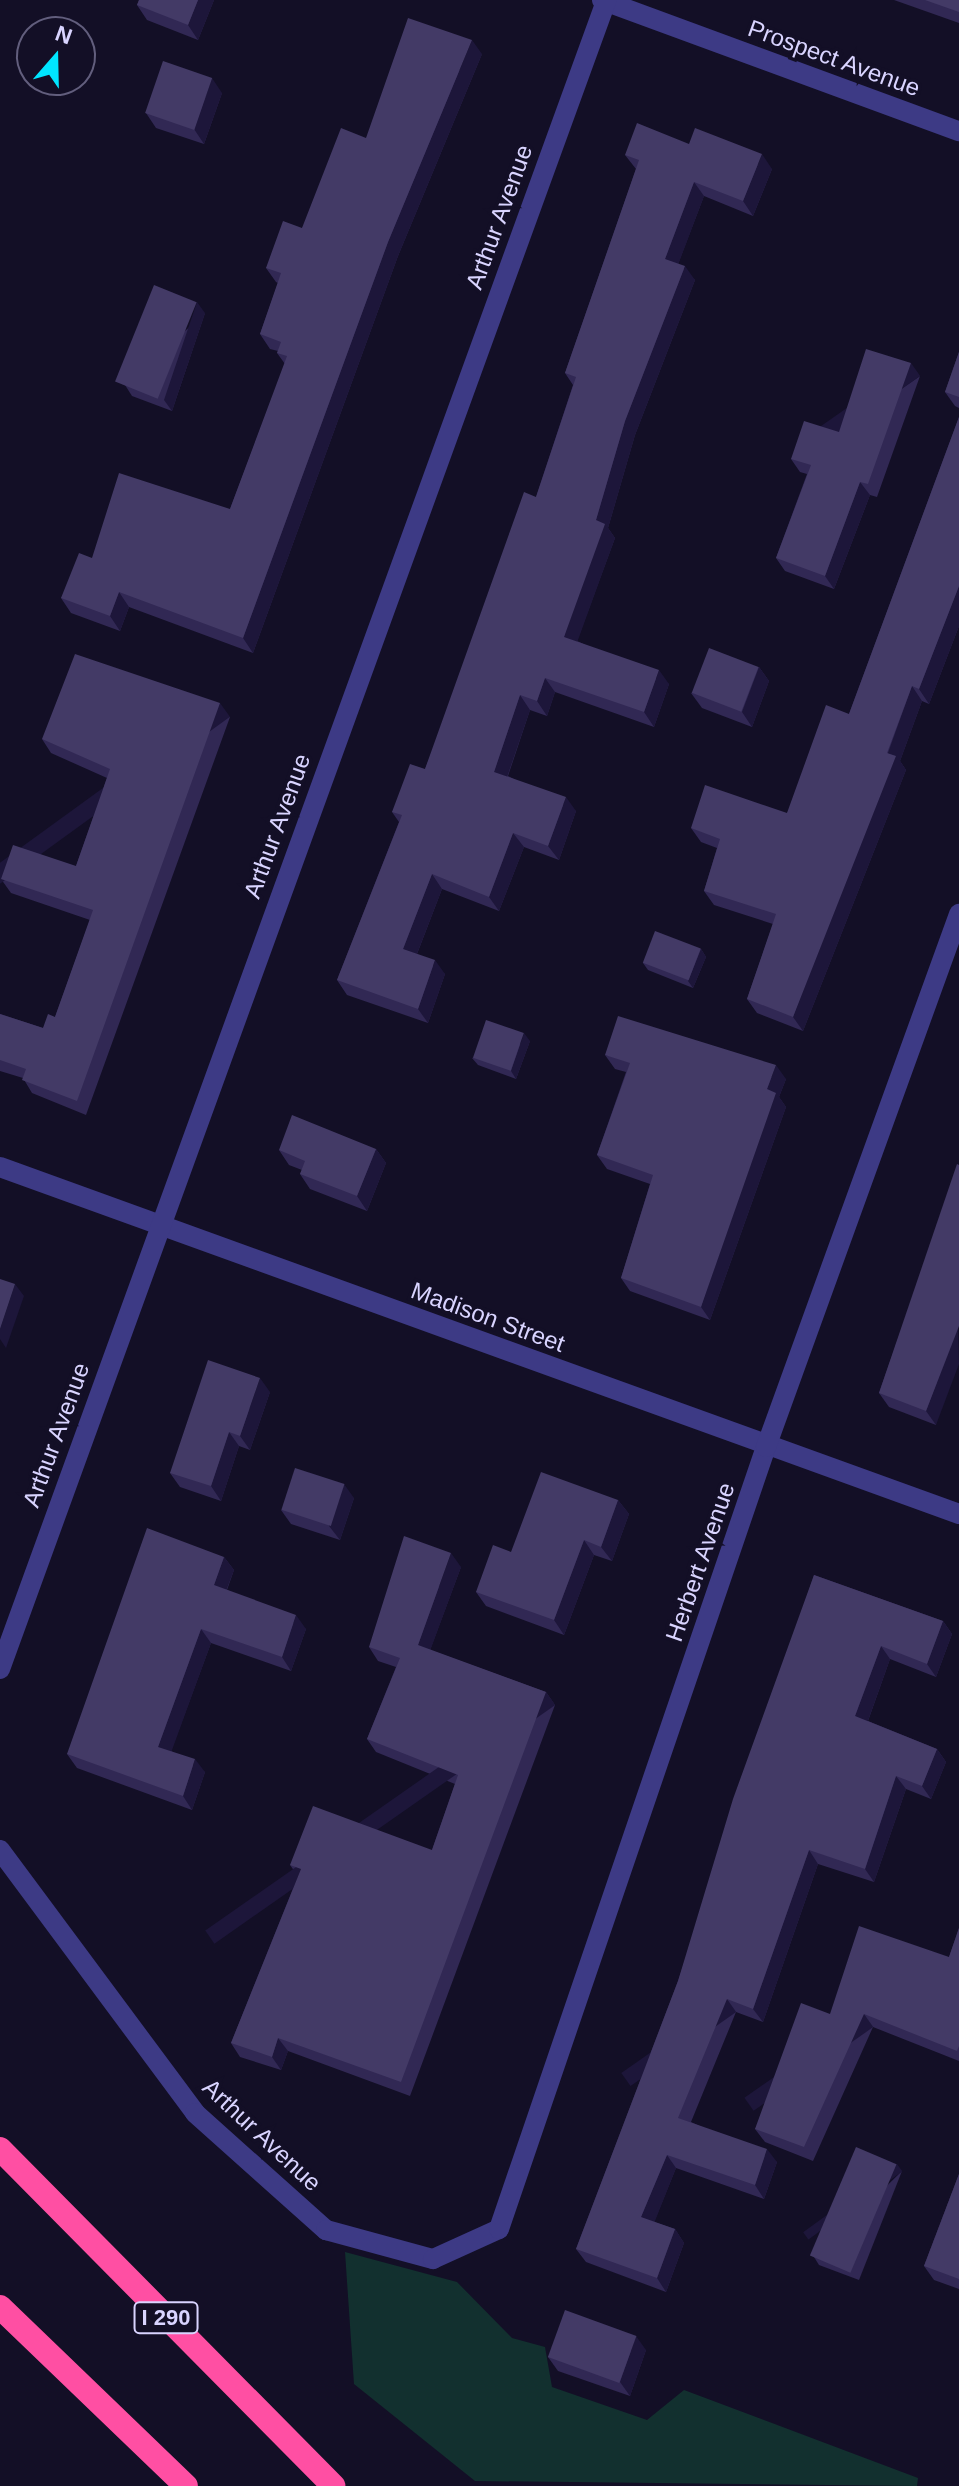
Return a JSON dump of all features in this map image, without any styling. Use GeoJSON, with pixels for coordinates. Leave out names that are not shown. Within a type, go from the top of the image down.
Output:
{"type":"FeatureCollection","features":[{"type":"Feature","properties":{"kind":"highway","name":"I 290"},"geometry":{"type":"LineString","coordinates":[[0,2149],[334,2486]]}},
{"type":"Feature","properties":{"kind":"highway"},"geometry":{"type":"LineString","coordinates":[[0,2307],[186,2486]]}},
{"type":"Feature","properties":{"kind":"street","name":"Prospect Avenue"},"geometry":{"type":"LineString","coordinates":[[604,1],[959,131]]}},
{"type":"Feature","properties":{"kind":"street","name":"Arthur Avenue"},"geometry":{"type":"LineString","coordinates":[[0,1669],[604,1]]}},
{"type":"Feature","properties":{"kind":"street","name":"Herbert Avenue"},"geometry":{"type":"LineString","coordinates":[[499,2229],[766,1447],[959,914]]}},
{"type":"Feature","properties":{"kind":"street","name":"Madison Street"},"geometry":{"type":"LineString","coordinates":[[0,1167],[766,1447],[959,1514]]}},
{"type":"Feature","properties":{"kind":"street","name":"Arthur Avenue"},"geometry":{"type":"LineString","coordinates":[[0,1850],[195,2113],[326,2230],[433,2259],[499,2229]]}},
{"type":"Feature","properties":{"kind":"green space"},"geometry":{"type":"Polygon","coordinates":[[[345,2252],[457,2282],[512,2338],[545,2347],[552,2387],[647,2420],[684,2390],[918,2478],[917,2486],[475,2481],[354,2384],[345,2252]]]}},
{"type":"Feature","properties":{"kind":"building"},"geometry":{"type":"Polygon","coordinates":[[[139,0],[198,0],[188,25],[137,5],[139,0]]]}},
{"type":"Feature","properties":{"kind":"building"},"geometry":{"type":"Polygon","coordinates":[[[925,0],[959,0],[959,12],[925,0]]]}},
{"type":"Feature","properties":{"kind":"building"},"geometry":{"type":"Polygon","coordinates":[[[408,18],[472,40],[388,242],[243,638],[119,592],[110,616],[61,598],[79,553],[92,558],[119,473],[230,509],[287,356],[277,353],[281,342],[260,334],[281,273],[266,268],[283,221],[302,228],[341,128],[366,138],[408,18]]]}},
{"type":"Feature","properties":{"kind":"building"},"geometry":{"type":"Polygon","coordinates":[[[163,61],[212,78],[194,130],[145,113],[163,61]]]}},
{"type":"Feature","properties":{"kind":"building"},"geometry":{"type":"Polygon","coordinates":[[[637,123],[689,144],[695,128],[762,154],[743,201],[694,182],[665,259],[685,266],[625,421],[596,520],[605,524],[564,637],[659,670],[644,712],[545,678],[537,701],[520,695],[494,772],[566,797],[548,846],[513,833],[489,897],[432,874],[403,949],[435,960],[418,1009],[337,980],[402,815],[392,812],[410,764],[425,769],[524,492],[536,497],[576,377],[565,373],[639,160],[625,155],[637,123]]]}},
{"type":"Feature","properties":{"kind":"building"},"geometry":{"type":"Polygon","coordinates":[[[154,285],[197,302],[158,399],[115,381],[154,285]]]}},
{"type":"Feature","properties":{"kind":"building"},"geometry":{"type":"Polygon","coordinates":[[[866,349],[911,363],[868,484],[860,482],[825,576],[776,558],[811,465],[791,459],[804,421],[839,432],[866,349]]]}},
{"type":"Feature","properties":{"kind":"building"},"geometry":{"type":"Polygon","coordinates":[[[959,352],[959,397],[945,392],[959,352]]]}},
{"type":"Feature","properties":{"kind":"building"},"geometry":{"type":"Polygon","coordinates":[[[959,417],[959,586],[919,689],[912,686],[887,753],[896,756],[793,1017],[747,999],[776,914],[704,891],[720,839],[691,828],[705,785],[787,813],[826,705],[849,714],[959,417]]]}},
{"type":"Feature","properties":{"kind":"building"},"geometry":{"type":"Polygon","coordinates":[[[709,648],[758,667],[741,712],[692,693],[709,648]]]}},
{"type":"Feature","properties":{"kind":"building"},"geometry":{"type":"Polygon","coordinates":[[[75,654],[220,703],[77,1101],[22,1080],[26,1069],[0,1060],[0,1014],[43,1028],[48,1014],[55,1017],[93,910],[1,879],[13,845],[76,866],[110,769],[42,739],[75,654]]]}},
{"type":"Feature","properties":{"kind":"building"},"geometry":{"type":"Polygon","coordinates":[[[655,931],[701,949],[689,980],[643,963],[655,931]]]}},
{"type":"Feature","properties":{"kind":"building"},"geometry":{"type":"Polygon","coordinates":[[[618,1016],[776,1065],[767,1089],[776,1093],[701,1307],[621,1278],[653,1175],[597,1155],[630,1063],[605,1055],[618,1016]]]}},
{"type":"Feature","properties":{"kind":"building"},"geometry":{"type":"Polygon","coordinates":[[[486,1020],[524,1033],[511,1071],[473,1058],[486,1020]]]}},
{"type":"Feature","properties":{"kind":"building"},"geometry":{"type":"Polygon","coordinates":[[[292,1115],[376,1149],[357,1196],[300,1174],[305,1161],[279,1150],[292,1115]]]}},
{"type":"Feature","properties":{"kind":"building"},"geometry":{"type":"Polygon","coordinates":[[[957,1164],[959,1326],[926,1411],[879,1393],[957,1164]]]}},
{"type":"Feature","properties":{"kind":"building"},"geometry":{"type":"Polygon","coordinates":[[[0,1279],[15,1284],[0,1329],[0,1279]]]}},
{"type":"Feature","properties":{"kind":"building"},"geometry":{"type":"Polygon","coordinates":[[[208,1360],[260,1378],[240,1436],[229,1432],[211,1486],[170,1473],[208,1360]]]}},
{"type":"Feature","properties":{"kind":"building"},"geometry":{"type":"Polygon","coordinates":[[[295,1468],[344,1484],[331,1526],[281,1510],[295,1468]]]}},
{"type":"Feature","properties":{"kind":"building"},"geometry":{"type":"Polygon","coordinates":[[[541,1472],[618,1500],[601,1547],[584,1540],[554,1620],[476,1592],[493,1545],[511,1552],[541,1472]]]}},
{"type":"Feature","properties":{"kind":"building"},"geometry":{"type":"Polygon","coordinates":[[[147,1528],[224,1557],[214,1585],[296,1615],[282,1657],[201,1629],[158,1747],[195,1759],[183,1796],[67,1754],[147,1528]]]}},
{"type":"Feature","properties":{"kind":"building"},"geometry":{"type":"Polygon","coordinates":[[[404,1536],[451,1553],[418,1645],[546,1692],[401,2082],[278,2038],[272,2057],[231,2043],[301,1869],[290,1865],[313,1806],[432,1850],[458,1775],[367,1739],[400,1658],[369,1647],[404,1536]]]}},
{"type":"Feature","properties":{"kind":"building"},"geometry":{"type":"Polygon","coordinates":[[[814,1575],[943,1621],[927,1664],[881,1646],[855,1716],[937,1749],[922,1786],[896,1776],[865,1869],[809,1850],[753,2009],[727,1999],[678,2118],[767,2149],[755,2185],[667,2155],[641,2217],[675,2229],[657,2278],[576,2249],[678,1981],[733,1799],[814,1575]]]}},
{"type":"Feature","properties":{"kind":"building"},"geometry":{"type":"Polygon","coordinates":[[[859,1926],[949,1957],[959,1928],[957,2051],[864,2014],[804,2147],[755,2129],[801,2003],[830,2014],[859,1926]]]}},
{"type":"Feature","properties":{"kind":"building"},"geometry":{"type":"Polygon","coordinates":[[[856,2147],[897,2164],[850,2273],[810,2256],[856,2147]]]}},
{"type":"Feature","properties":{"kind":"building"},"geometry":{"type":"Polygon","coordinates":[[[959,2174],[959,2279],[924,2266],[959,2174]]]}},
{"type":"Feature","properties":{"kind":"building"},"geometry":{"type":"Polygon","coordinates":[[[565,2310],[636,2336],[619,2383],[548,2357],[565,2310]]]}}]}
